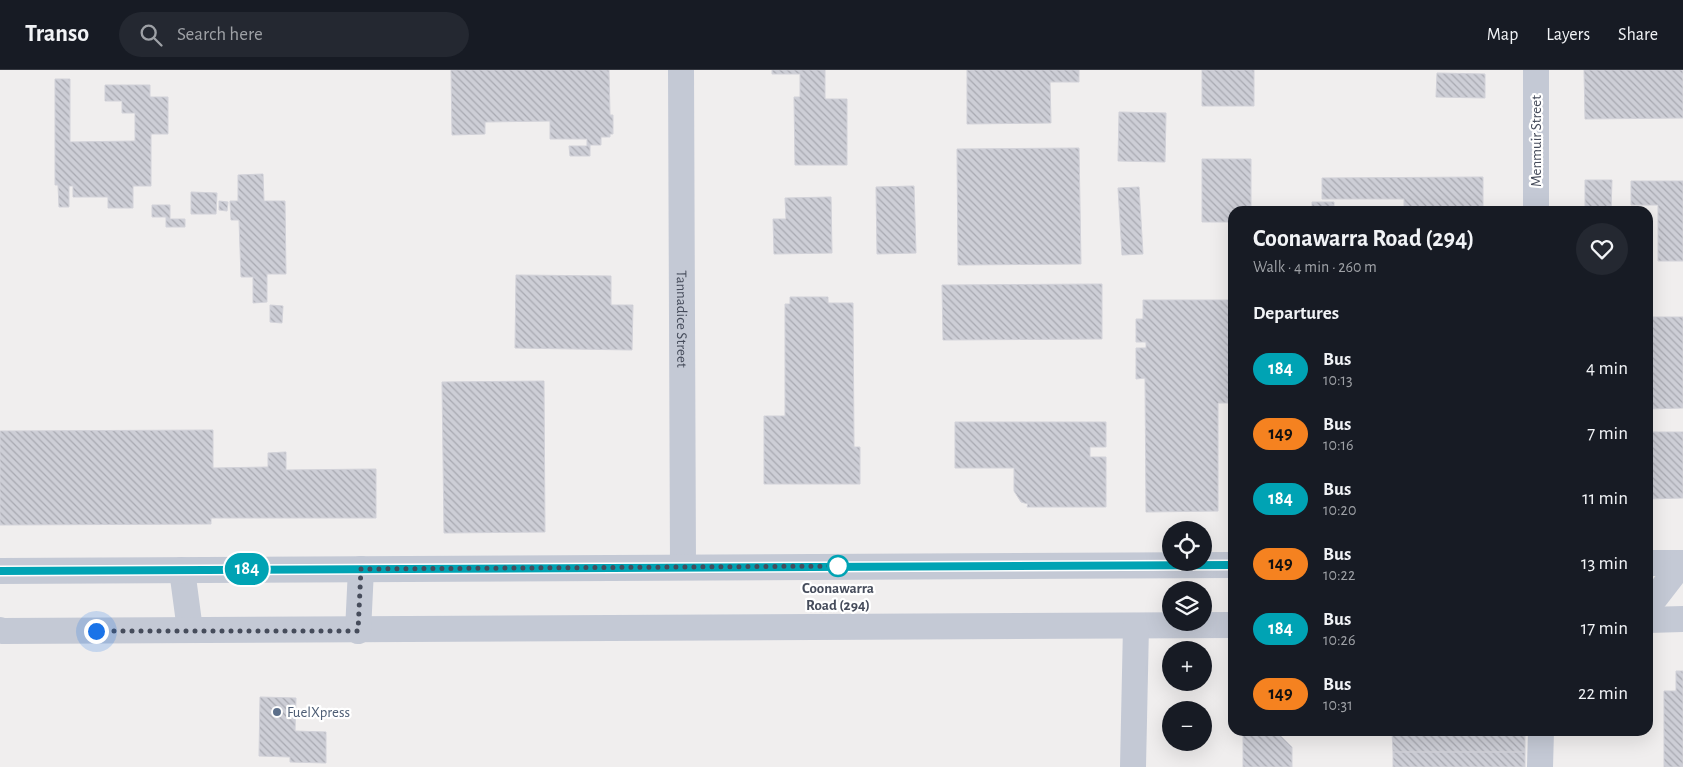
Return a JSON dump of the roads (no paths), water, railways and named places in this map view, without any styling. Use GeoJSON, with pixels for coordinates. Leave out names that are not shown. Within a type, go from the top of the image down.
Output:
{"type":"FeatureCollection","features":[{"type":"Feature","properties":{"kind":"street","name":"Tannadice Street"},"geometry":{"type":"LineString","coordinates":[[681,70],[683,567]]}},
{"type":"Feature","properties":{"kind":"street","name":"Menmuir Street"},"geometry":{"type":"LineString","coordinates":[[1536,70],[1536,206]]}},
{"type":"Feature","properties":{"kind":"street"},"geometry":{"type":"LineString","coordinates":[[1653,563],[1682,563]]}},
{"type":"Feature","properties":{"kind":"street"},"geometry":{"type":"LineString","coordinates":[[1653,601],[1682,563]]}},
{"type":"Feature","properties":{"kind":"street"},"geometry":{"type":"LineString","coordinates":[[0,571],[1228,565]]}},
{"type":"Feature","properties":{"kind":"street"},"geometry":{"type":"LineString","coordinates":[[358,631],[361,569]]}},
{"type":"Feature","properties":{"kind":"street"},"geometry":{"type":"LineString","coordinates":[[182,570],[190,630]]}},
{"type":"Feature","properties":{"kind":"street"},"geometry":{"type":"LineString","coordinates":[[1653,620],[1683,619]]}},
{"type":"Feature","properties":{"kind":"street"},"geometry":{"type":"LineString","coordinates":[[1133,767],[1136,626]]}},
{"type":"Feature","properties":{"kind":"street"},"geometry":{"type":"LineString","coordinates":[[0,630],[3,632],[358,631],[1228,626]]}},
{"type":"Feature","properties":{"kind":"street"},"geometry":{"type":"LineString","coordinates":[[1540,767],[1541,736]]}},
{"type":"Feature","properties":{"kind":"place","name":"Coonawarra Road (294)"},"geometry":{"type":"Point","coordinates":[838,566]}},
{"type":"Feature","properties":{"kind":"place","name":"FuelXpress"},"geometry":{"type":"Point","coordinates":[277,712]}}]}
